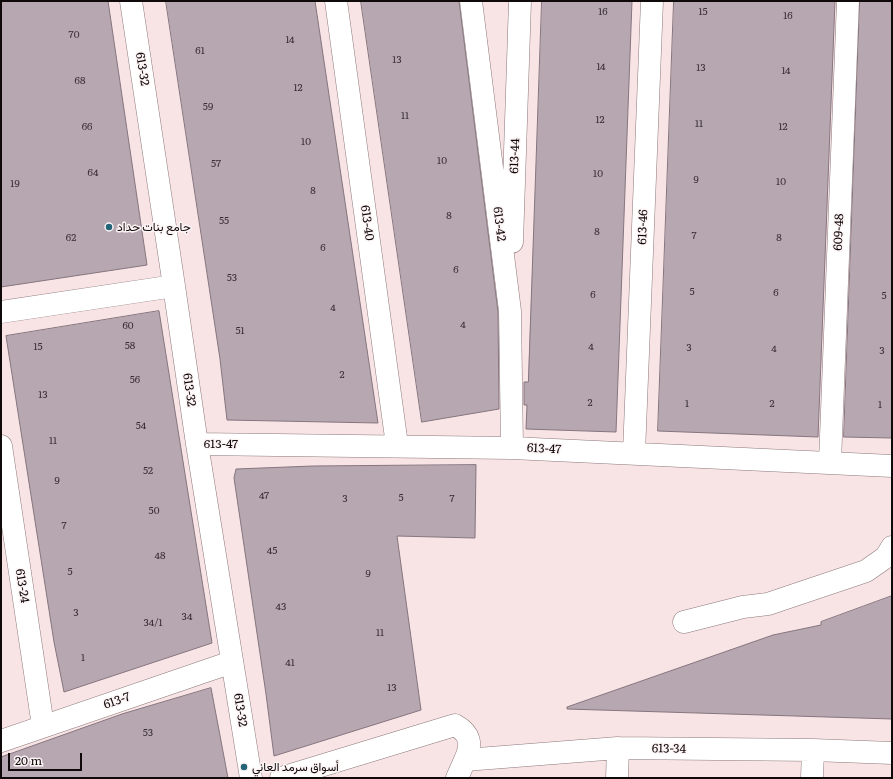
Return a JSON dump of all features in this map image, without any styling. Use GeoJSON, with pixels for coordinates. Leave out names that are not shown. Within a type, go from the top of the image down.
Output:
{"type":"FeatureCollection","features":[{"type":"Feature","properties":{"kind":"street","name":"613-32"},"geometry":{"type":"LineString","coordinates":[[132,1],[196,444],[251,778]]}},
{"type":"Feature","properties":{"kind":"street","name":"613-40"},"geometry":{"type":"LineString","coordinates":[[336,1],[397,445]]}},
{"type":"Feature","properties":{"kind":"street","name":"613-42"},"geometry":{"type":"LineString","coordinates":[[472,1],[510,311],[512,448]]}},
{"type":"Feature","properties":{"kind":"street","name":"613-44"},"geometry":{"type":"LineString","coordinates":[[510,311],[520,1]]}},
{"type":"Feature","properties":{"kind":"street","name":"613-46"},"geometry":{"type":"LineString","coordinates":[[634,454],[652,1]]}},
{"type":"Feature","properties":{"kind":"street","name":"609-48"},"geometry":{"type":"LineString","coordinates":[[830,462],[848,1]]}},
{"type":"Feature","properties":{"kind":"street"},"geometry":{"type":"LineString","coordinates":[[1,312],[174,286]]}},
{"type":"Feature","properties":{"kind":"street","name":"613-47"},"geometry":{"type":"LineString","coordinates":[[196,444],[397,445],[512,448],[892,466]]}},
{"type":"Feature","properties":{"kind":"street","name":"613-24"},"geometry":{"type":"LineString","coordinates":[[1,446],[8,536],[43,726]]}},
{"type":"Feature","properties":{"kind":"street"},"geometry":{"type":"LineString","coordinates":[[684,622],[743,607],[768,604],[866,571],[886,557],[892,547]]}},
{"type":"Feature","properties":{"kind":"street","name":"613-7"},"geometry":{"type":"LineString","coordinates":[[1,741],[232,662]]}},
{"type":"Feature","properties":{"kind":"street"},"geometry":{"type":"LineString","coordinates":[[281,778],[455,724],[462,729],[469,738],[469,750],[461,769]]}},
{"type":"Feature","properties":{"kind":"street"},"geometry":{"type":"LineString","coordinates":[[617,778],[618,748]]}},
{"type":"Feature","properties":{"kind":"street","name":"613-34"},"geometry":{"type":"LineString","coordinates":[[461,769],[618,748],[813,750],[892,753]]}},
{"type":"Feature","properties":{"kind":"street"},"geometry":{"type":"LineString","coordinates":[[812,778],[813,750]]}},
{"type":"Feature","properties":{"kind":"building"},"geometry":{"type":"Polygon","coordinates":[[[1,1],[108,1],[147,265],[1,287],[1,1]]]}},
{"type":"Feature","properties":{"kind":"building"},"geometry":{"type":"Polygon","coordinates":[[[166,1],[315,1],[378,423],[227,420],[220,359],[166,1]]]}},
{"type":"Feature","properties":{"kind":"building"},"geometry":{"type":"Polygon","coordinates":[[[361,1],[459,1],[498,312],[499,409],[422,422],[361,1]]]}},
{"type":"Feature","properties":{"kind":"building"},"geometry":{"type":"Polygon","coordinates":[[[542,1],[632,1],[616,432],[526,429],[527,405],[524,405],[524,382],[528,382],[542,1]]]}},
{"type":"Feature","properties":{"kind":"building"},"geometry":{"type":"Polygon","coordinates":[[[674,1],[835,1],[818,437],[658,431],[674,1]]]}},
{"type":"Feature","properties":{"kind":"building"},"geometry":{"type":"Polygon","coordinates":[[[860,1],[892,1],[892,438],[844,437],[860,1]]]}},
{"type":"Feature","properties":{"kind":"building"},"geometry":{"type":"Polygon","coordinates":[[[159,311],[212,643],[64,692],[54,642],[6,336],[159,311]]]}},
{"type":"Feature","properties":{"kind":"building"},"geometry":{"type":"Polygon","coordinates":[[[476,465],[475,538],[397,536],[421,710],[274,756],[234,478],[236,469],[313,466],[476,465]]]}},
{"type":"Feature","properties":{"kind":"building"},"geometry":{"type":"Polygon","coordinates":[[[892,596],[892,719],[567,709],[567,707],[773,635],[821,625],[821,622],[892,596]]]}},
{"type":"Feature","properties":{"kind":"building"},"geometry":{"type":"Polygon","coordinates":[[[211,688],[228,778],[1,778],[1,757],[122,714],[211,688]]]}},
{"type":"Feature","properties":{"kind":"place","name":"جامع بنات حداد"},"geometry":{"type":"Point","coordinates":[109,227]}},
{"type":"Feature","properties":{"kind":"place","name":"أسواق سرمد العاني"},"geometry":{"type":"Point","coordinates":[244,767]}}]}
